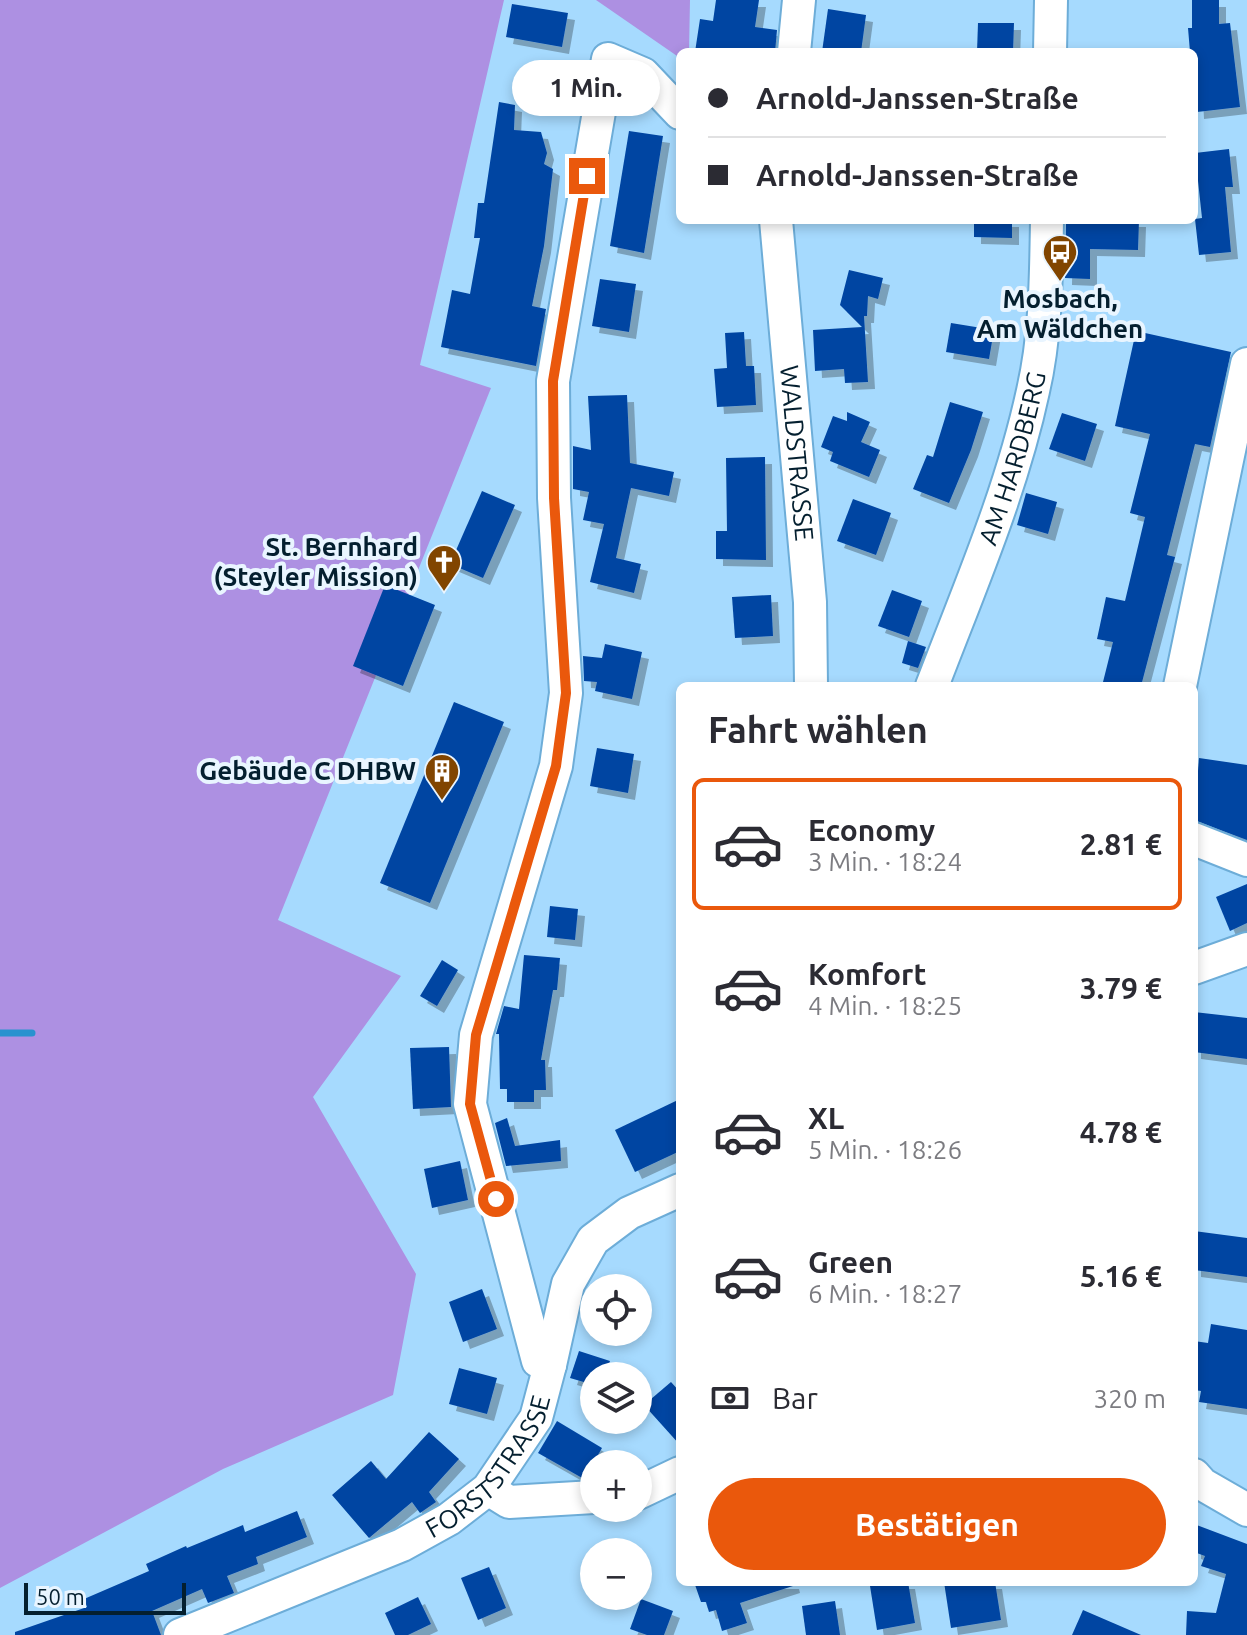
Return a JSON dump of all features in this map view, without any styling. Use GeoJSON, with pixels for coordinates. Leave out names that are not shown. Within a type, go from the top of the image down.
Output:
{"type":"FeatureCollection","features":[{"type":"Feature","properties":{"kind":"street"},"geometry":{"type":"LineString","coordinates":[[794,48],[799,0]]}},
{"type":"Feature","properties":{"kind":"street"},"geometry":{"type":"LineString","coordinates":[[1050,48],[1051,0]]}},
{"type":"Feature","properties":{"kind":"street"},"geometry":{"type":"LineString","coordinates":[[550,1365],[538,1361],[470,1104],[476,1035],[556,766],[566,693],[554,498],[553,381],[608,59],[643,74],[676,109]]}},
{"type":"Feature","properties":{"kind":"street","name":"WALDSTRASSE"},"geometry":{"type":"LineString","coordinates":[[776,224],[810,602],[811,682]]}},
{"type":"Feature","properties":{"kind":"street","name":"AM HARDBERG"},"geometry":{"type":"LineString","coordinates":[[934,682],[1012,477],[1034,388],[1045,291],[1047,224]]}},
{"type":"Feature","properties":{"kind":"street"},"geometry":{"type":"LineString","coordinates":[[1181,682],[1247,364]]}},
{"type":"Feature","properties":{"kind":"street"},"geometry":{"type":"LineString","coordinates":[[1198,841],[1247,860]]}},
{"type":"Feature","properties":{"kind":"street"},"geometry":{"type":"LineString","coordinates":[[1198,967],[1247,949]]}},
{"type":"Feature","properties":{"kind":"street","name":"FORSTSTRASSE"},"geometry":{"type":"LineString","coordinates":[[180,1635],[402,1545],[449,1519],[488,1489],[536,1418],[568,1284],[593,1240],[629,1213],[676,1192]]}},
{"type":"Feature","properties":{"kind":"street"},"geometry":{"type":"LineString","coordinates":[[652,1486],[676,1475]]}},
{"type":"Feature","properties":{"kind":"street"},"geometry":{"type":"LineString","coordinates":[[1198,1480],[1247,1510]]}},
{"type":"Feature","properties":{"kind":"street"},"geometry":{"type":"LineString","coordinates":[[488,1489],[509,1502],[580,1498]]}},
{"type":"Feature","properties":{"kind":"shaded area"},"geometry":{"type":"Polygon","coordinates":[[[0,0],[504,0],[420,365],[491,388],[278,920],[401,976],[313,1097],[416,1274],[393,1395],[223,1469],[0,1588],[0,0]]]}},
{"type":"Feature","properties":{"kind":"shaded area"},"geometry":{"type":"Polygon","coordinates":[[[596,0],[690,0],[689,48],[676,48],[676,55],[596,0]]]}},
{"type":"Feature","properties":{"kind":"building"},"geometry":{"type":"Polygon","coordinates":[[[716,0],[759,0],[755,27],[777,30],[775,48],[696,48],[700,19],[713,21],[716,0]]]}},
{"type":"Feature","properties":{"kind":"building"},"geometry":{"type":"Polygon","coordinates":[[[1192,0],[1219,0],[1219,24],[1230,23],[1240,107],[1198,112],[1198,48],[1190,48],[1188,28],[1192,28],[1192,0]]]}},
{"type":"Feature","properties":{"kind":"building"},"geometry":{"type":"Polygon","coordinates":[[[512,4],[568,13],[562,47],[506,37],[512,4]]]}},
{"type":"Feature","properties":{"kind":"building"},"geometry":{"type":"Polygon","coordinates":[[[828,9],[866,15],[862,48],[823,48],[828,9]]]}},
{"type":"Feature","properties":{"kind":"building"},"geometry":{"type":"Polygon","coordinates":[[[978,23],[1014,23],[1013,48],[977,48],[978,23]]]}},
{"type":"Feature","properties":{"kind":"building"},"geometry":{"type":"Polygon","coordinates":[[[499,102],[515,105],[514,130],[541,132],[547,153],[544,164],[553,169],[544,246],[532,306],[546,309],[536,366],[441,347],[452,290],[470,294],[480,238],[474,238],[478,203],[484,203],[499,102]]]}},
{"type":"Feature","properties":{"kind":"building"},"geometry":{"type":"Polygon","coordinates":[[[629,131],[663,136],[644,253],[610,246],[629,131]]]}},
{"type":"Feature","properties":{"kind":"building"},"geometry":{"type":"Polygon","coordinates":[[[1229,149],[1233,187],[1225,187],[1231,252],[1199,255],[1196,224],[1202,218],[1198,153],[1229,149]]]}},
{"type":"Feature","properties":{"kind":"building"},"geometry":{"type":"Polygon","coordinates":[[[974,224],[1012,224],[1012,238],[974,237],[974,224]]]}},
{"type":"Feature","properties":{"kind":"building"},"geometry":{"type":"Polygon","coordinates":[[[1066,224],[1139,224],[1138,250],[1090,249],[1090,279],[1065,278],[1066,224]]]}},
{"type":"Feature","properties":{"kind":"building"},"geometry":{"type":"Polygon","coordinates":[[[849,270],[883,278],[878,299],[868,296],[867,316],[864,316],[868,382],[845,383],[844,369],[815,371],[813,330],[862,327],[840,305],[849,270]]]}},
{"type":"Feature","properties":{"kind":"building"},"geometry":{"type":"Polygon","coordinates":[[[600,279],[636,284],[629,332],[592,326],[600,279]]]}},
{"type":"Feature","properties":{"kind":"building"},"geometry":{"type":"Polygon","coordinates":[[[951,323],[994,330],[989,359],[946,352],[951,323]]]}},
{"type":"Feature","properties":{"kind":"building"},"geometry":{"type":"Polygon","coordinates":[[[1136,331],[1231,352],[1210,447],[1195,444],[1167,555],[1175,557],[1142,682],[1103,682],[1113,642],[1097,639],[1106,597],[1125,601],[1145,517],[1130,513],[1150,434],[1115,426],[1136,331]]]}},
{"type":"Feature","properties":{"kind":"building"},"geometry":{"type":"Polygon","coordinates":[[[744,332],[746,366],[754,366],[756,405],[717,407],[714,369],[727,368],[725,333],[744,332]]]}},
{"type":"Feature","properties":{"kind":"building"},"geometry":{"type":"Polygon","coordinates":[[[627,395],[630,463],[674,472],[669,496],[631,488],[616,558],[641,564],[634,593],[590,582],[604,524],[583,520],[589,492],[573,489],[573,446],[591,450],[588,396],[627,395]]]}},
{"type":"Feature","properties":{"kind":"building"},"geometry":{"type":"Polygon","coordinates":[[[950,402],[983,412],[949,503],[913,489],[927,455],[933,457],[950,402]]]}},
{"type":"Feature","properties":{"kind":"building"},"geometry":{"type":"Polygon","coordinates":[[[847,412],[870,422],[861,442],[880,450],[869,477],[830,461],[833,452],[821,447],[833,416],[847,421],[847,412]]]}},
{"type":"Feature","properties":{"kind":"building"},"geometry":{"type":"Polygon","coordinates":[[[1062,413],[1097,424],[1085,461],[1049,449],[1062,413]]]}},
{"type":"Feature","properties":{"kind":"building"},"geometry":{"type":"Polygon","coordinates":[[[765,457],[766,560],[716,559],[716,531],[727,531],[726,458],[765,457]]]}},
{"type":"Feature","properties":{"kind":"building"},"geometry":{"type":"Polygon","coordinates":[[[482,491],[515,505],[483,578],[450,564],[482,491]]]}},
{"type":"Feature","properties":{"kind":"building"},"geometry":{"type":"Polygon","coordinates":[[[1026,493],[1057,502],[1048,534],[1017,525],[1026,493]]]}},
{"type":"Feature","properties":{"kind":"building"},"geometry":{"type":"Polygon","coordinates":[[[853,499],[891,513],[876,555],[837,541],[853,499]]]}},
{"type":"Feature","properties":{"kind":"building"},"geometry":{"type":"Polygon","coordinates":[[[385,585],[435,605],[403,686],[353,666],[385,585]]]}},
{"type":"Feature","properties":{"kind":"building"},"geometry":{"type":"Polygon","coordinates":[[[892,590],[922,601],[909,637],[878,626],[892,590]]]}},
{"type":"Feature","properties":{"kind":"building"},"geometry":{"type":"Polygon","coordinates":[[[771,595],[773,636],[735,638],[732,597],[771,595]]]}},
{"type":"Feature","properties":{"kind":"building"},"geometry":{"type":"Polygon","coordinates":[[[908,641],[926,647],[918,668],[902,663],[908,641]]]}},
{"type":"Feature","properties":{"kind":"building"},"geometry":{"type":"Polygon","coordinates":[[[605,644],[642,652],[632,699],[595,691],[597,682],[584,681],[583,656],[602,658],[605,644]]]}},
{"type":"Feature","properties":{"kind":"building","name":"Gebäude C DHBW"},"geometry":{"type":"Polygon","coordinates":[[[454,702],[504,722],[430,903],[380,883],[454,702]]]}},
{"type":"Feature","properties":{"kind":"building"},"geometry":{"type":"Polygon","coordinates":[[[597,748],[634,754],[628,793],[590,786],[597,748]]]}},
{"type":"Feature","properties":{"kind":"building"},"geometry":{"type":"Polygon","coordinates":[[[1199,758],[1247,765],[1247,840],[1198,822],[1199,758]]]}},
{"type":"Feature","properties":{"kind":"building"},"geometry":{"type":"Polygon","coordinates":[[[1247,884],[1247,923],[1230,931],[1216,897],[1247,884]]]}},
{"type":"Feature","properties":{"kind":"building"},"geometry":{"type":"Polygon","coordinates":[[[550,906],[578,909],[575,940],[547,937],[550,906]]]}},
{"type":"Feature","properties":{"kind":"building"},"geometry":{"type":"Polygon","coordinates":[[[524,955],[560,958],[557,990],[553,990],[541,1060],[545,1060],[546,1090],[534,1090],[534,1102],[507,1102],[507,1089],[500,1089],[499,1034],[496,1034],[504,1006],[519,1009],[524,955]]]}},
{"type":"Feature","properties":{"kind":"building"},"geometry":{"type":"Polygon","coordinates":[[[442,960],[458,970],[437,1006],[420,996],[442,960]]]}},
{"type":"Feature","properties":{"kind":"building"},"geometry":{"type":"Polygon","coordinates":[[[1198,1012],[1247,1018],[1247,1059],[1198,1053],[1198,1012]]]}},
{"type":"Feature","properties":{"kind":"building"},"geometry":{"type":"Polygon","coordinates":[[[449,1047],[451,1107],[413,1109],[410,1048],[449,1047]]]}},
{"type":"Feature","properties":{"kind":"building"},"geometry":{"type":"Polygon","coordinates":[[[676,1101],[676,1153],[635,1172],[615,1130],[676,1101]]]}},
{"type":"Feature","properties":{"kind":"building"},"geometry":{"type":"Polygon","coordinates":[[[507,1118],[515,1146],[560,1140],[561,1161],[506,1166],[495,1123],[507,1118]]]}},
{"type":"Feature","properties":{"kind":"building"},"geometry":{"type":"Polygon","coordinates":[[[460,1161],[468,1200],[432,1208],[424,1169],[460,1161]]]}},
{"type":"Feature","properties":{"kind":"building"},"geometry":{"type":"Polygon","coordinates":[[[1198,1232],[1247,1238],[1247,1277],[1198,1271],[1198,1232]]]}},
{"type":"Feature","properties":{"kind":"building"},"geometry":{"type":"Polygon","coordinates":[[[482,1289],[497,1329],[463,1342],[449,1302],[482,1289]]]}},
{"type":"Feature","properties":{"kind":"building"},"geometry":{"type":"Polygon","coordinates":[[[1211,1324],[1247,1330],[1247,1409],[1199,1402],[1198,1342],[1208,1343],[1211,1324]]]}},
{"type":"Feature","properties":{"kind":"building"},"geometry":{"type":"Polygon","coordinates":[[[579,1351],[610,1361],[580,1362],[580,1381],[570,1378],[579,1351]]]}},
{"type":"Feature","properties":{"kind":"building"},"geometry":{"type":"Polygon","coordinates":[[[459,1368],[497,1378],[487,1414],[449,1404],[459,1368]]]}},
{"type":"Feature","properties":{"kind":"building"},"geometry":{"type":"Polygon","coordinates":[[[671,1382],[676,1388],[676,1441],[652,1414],[652,1398],[671,1382]]]}},
{"type":"Feature","properties":{"kind":"building"},"geometry":{"type":"Polygon","coordinates":[[[557,1421],[602,1448],[580,1450],[580,1477],[538,1453],[557,1421]]]}},
{"type":"Feature","properties":{"kind":"building"},"geometry":{"type":"Polygon","coordinates":[[[429,1432],[459,1459],[429,1492],[436,1502],[420,1513],[412,1502],[369,1538],[332,1495],[371,1461],[386,1479],[429,1432]]]}},
{"type":"Feature","properties":{"kind":"building"},"geometry":{"type":"Polygon","coordinates":[[[297,1511],[307,1537],[256,1557],[258,1564],[227,1576],[234,1593],[208,1603],[202,1589],[152,1611],[161,1635],[15,1635],[15,1632],[87,1607],[84,1599],[149,1571],[146,1564],[186,1546],[243,1525],[245,1532],[297,1511]]]}},
{"type":"Feature","properties":{"kind":"building"},"geometry":{"type":"Polygon","coordinates":[[[1198,1526],[1247,1544],[1247,1635],[1186,1635],[1187,1611],[1216,1613],[1226,1574],[1201,1566],[1205,1556],[1198,1553],[1198,1526]]]}},
{"type":"Feature","properties":{"kind":"building"},"geometry":{"type":"Polygon","coordinates":[[[489,1567],[506,1608],[478,1620],[461,1578],[489,1567]]]}},
{"type":"Feature","properties":{"kind":"building"},"geometry":{"type":"Polygon","coordinates":[[[695,1586],[793,1586],[740,1603],[747,1623],[722,1631],[716,1610],[709,1612],[706,1602],[701,1602],[695,1586]]]}},
{"type":"Feature","properties":{"kind":"building"},"geometry":{"type":"Polygon","coordinates":[[[870,1586],[909,1586],[915,1623],[877,1630],[870,1586]]]}},
{"type":"Feature","properties":{"kind":"building"},"geometry":{"type":"Polygon","coordinates":[[[945,1586],[996,1586],[1001,1620],[951,1628],[945,1586]]]}},
{"type":"Feature","properties":{"kind":"building"},"geometry":{"type":"Polygon","coordinates":[[[418,1597],[431,1624],[408,1635],[395,1635],[385,1613],[418,1597]]]}},
{"type":"Feature","properties":{"kind":"building"},"geometry":{"type":"Polygon","coordinates":[[[835,1601],[840,1635],[806,1635],[802,1606],[835,1601]]]}},
{"type":"Feature","properties":{"kind":"building"},"geometry":{"type":"Polygon","coordinates":[[[652,1603],[673,1611],[664,1635],[647,1635],[630,1629],[637,1610],[652,1610],[652,1603]]]}},
{"type":"Feature","properties":{"kind":"building"},"geometry":{"type":"Polygon","coordinates":[[[1083,1610],[1141,1635],[1072,1635],[1083,1610]]]}},
{"type":"Feature","properties":{"kind":"waterway"},"geometry":{"type":"LineString","coordinates":[[0,1033],[32,1033]]}},
{"type":"Feature","properties":{"kind":"place","name":"Mosbach, Am Wäldchen"},"geometry":{"type":"Point","coordinates":[1060,283]}},
{"type":"Feature","properties":{"kind":"place","name":"St. Bernhard (Steyler Mission)"},"geometry":{"type":"Point","coordinates":[444,593]}},
{"type":"Feature","properties":{"kind":"place","name":"Gebäude C DHBW"},"geometry":{"type":"Point","coordinates":[442,802]}},
{"type":"Feature","properties":{"kind":"route"},"geometry":{"type":"LineString","coordinates":[[496,1199],[470,1104],[476,1035],[556,766],[563,717],[566,693],[554,498],[553,381],[587,176]]}}]}
